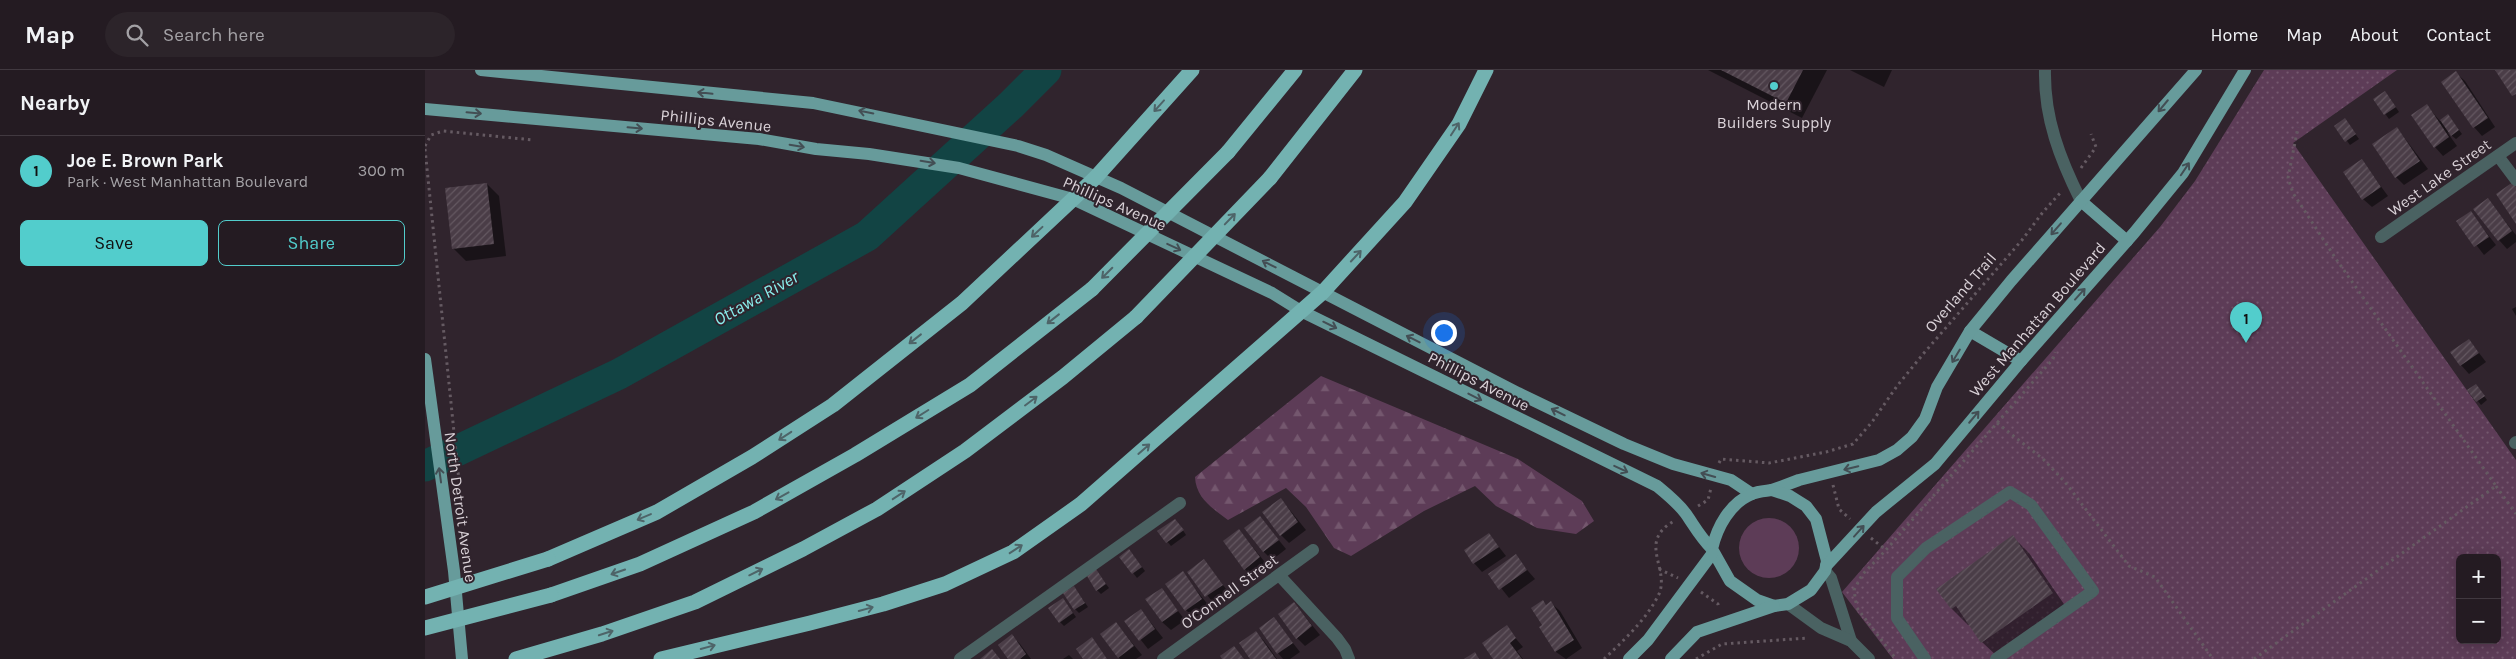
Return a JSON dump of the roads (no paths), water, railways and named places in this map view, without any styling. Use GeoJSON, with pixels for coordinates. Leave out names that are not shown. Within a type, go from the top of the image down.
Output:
{"type":"FeatureCollection","features":[{"type":"Feature","properties":{"kind":"highway"},"geometry":{"type":"LineString","coordinates":[[425,597],[548,559],[657,512],[752,457],[833,405],[962,302],[1073,199],[1096,177],[1192,70]]}},
{"type":"Feature","properties":{"kind":"highway"},"geometry":{"type":"LineString","coordinates":[[425,628],[551,595],[640,564],[754,512],[838,465],[970,385],[1091,289],[1228,152],[1295,70]]}},
{"type":"Feature","properties":{"kind":"highway"},"geometry":{"type":"LineString","coordinates":[[516,659],[559,647],[695,602],[803,549],[877,509],[965,451],[1063,377],[1136,317],[1271,178],[1355,70]]}},
{"type":"Feature","properties":{"kind":"highway"},"geometry":{"type":"LineString","coordinates":[[661,659],[883,604],[945,584],[1013,552],[1081,504],[1323,292],[1405,202],[1459,124],[1486,70]]}},
{"type":"Feature","properties":{"kind":"main road","name":"Phillips Avenue"},"geometry":{"type":"LineString","coordinates":[[481,70],[813,103],[914,122],[1018,146],[1047,155],[1121,188],[1518,393],[1624,444],[1673,464],[1731,480],[1752,494]]}},
{"type":"Feature","properties":{"kind":"main road","name":"West Manhattan Boulevard"},"geometry":{"type":"LineString","coordinates":[[1772,490],[1799,480],[1879,460],[1897,450],[1912,437],[1925,419],[1937,387],[1970,332],[2011,281],[2196,70]]}},
{"type":"Feature","properties":{"kind":"main road","name":"West Manhattan Boulevard"},"geometry":{"type":"LineString","coordinates":[[1826,569],[1876,512],[1926,473],[2021,361],[2127,241],[2183,173],[2245,70]]}},
{"type":"Feature","properties":{"kind":"main road","name":"Phillips Avenue"},"geometry":{"type":"LineString","coordinates":[[425,109],[759,140],[880,156],[959,168],[1073,199],[1272,293],[1301,311],[1657,486],[1676,501],[1687,515],[1698,536],[1712,552]]}},
{"type":"Feature","properties":{"kind":"main road"},"geometry":{"type":"LineString","coordinates":[[2081,201],[2127,241]]}},
{"type":"Feature","properties":{"kind":"main road"},"geometry":{"type":"LineString","coordinates":[[1970,332],[2021,361]]}},
{"type":"Feature","properties":{"kind":"main road","name":"North Detroit Avenue"},"geometry":{"type":"LineString","coordinates":[[425,359],[454,571],[462,659]]}},
{"type":"Feature","properties":{"kind":"main road"},"geometry":{"type":"LineString","coordinates":[[1629,659],[1648,640],[1712,552],[1715,534],[1735,505],[1752,494],[1772,490],[1790,496],[1806,506],[1816,519],[1825,551],[1826,569],[1811,590],[1788,604],[1774,606],[1723,621],[1697,632],[1671,659]]}},
{"type":"Feature","properties":{"kind":"main road"},"geometry":{"type":"LineString","coordinates":[[1712,552],[1730,581],[1741,592],[1774,606]]}},
{"type":"Feature","properties":{"kind":"street"},"geometry":{"type":"LineString","coordinates":[[2045,70],[2046,102],[2051,131],[2081,201]]}},
{"type":"Feature","properties":{"kind":"street","name":"West Lake Street"},"geometry":{"type":"LineString","coordinates":[[2381,237],[2516,143]]}},
{"type":"Feature","properties":{"kind":"street"},"geometry":{"type":"LineString","coordinates":[[2498,156],[2516,180]]}},
{"type":"Feature","properties":{"kind":"street"},"geometry":{"type":"LineString","coordinates":[[1925,659],[1897,618],[1897,577],[1926,548],[2010,492],[2031,505],[2093,591],[1996,659]]}},
{"type":"Feature","properties":{"kind":"street"},"geometry":{"type":"LineString","coordinates":[[960,659],[1180,503]]}},
{"type":"Feature","properties":{"kind":"street","name":"O'Connell Street"},"geometry":{"type":"LineString","coordinates":[[1163,659],[1313,550]]}},
{"type":"Feature","properties":{"kind":"street"},"geometry":{"type":"LineString","coordinates":[[1826,569],[1831,578],[1851,641]]}},
{"type":"Feature","properties":{"kind":"street"},"geometry":{"type":"LineString","coordinates":[[1279,575],[1337,638],[1345,648],[1349,659]]}},
{"type":"Feature","properties":{"kind":"street"},"geometry":{"type":"LineString","coordinates":[[1788,604],[1821,628],[1851,641],[1869,659]]}},
{"type":"Feature","properties":{"kind":"waterway","name":"Ottawa River"},"geometry":{"type":"LineString","coordinates":[[425,466],[619,374],[867,236],[1011,105],[1046,70]]}},
{"type":"Feature","properties":{"kind":"place","name":"Modern Builders Supply"},"geometry":{"type":"Point","coordinates":[1774,86]}},
{"type":"Feature","properties":{"kind":"place","name":"Joe E. Brown Park"},"geometry":{"type":"Point","coordinates":[2246,343]}}]}
